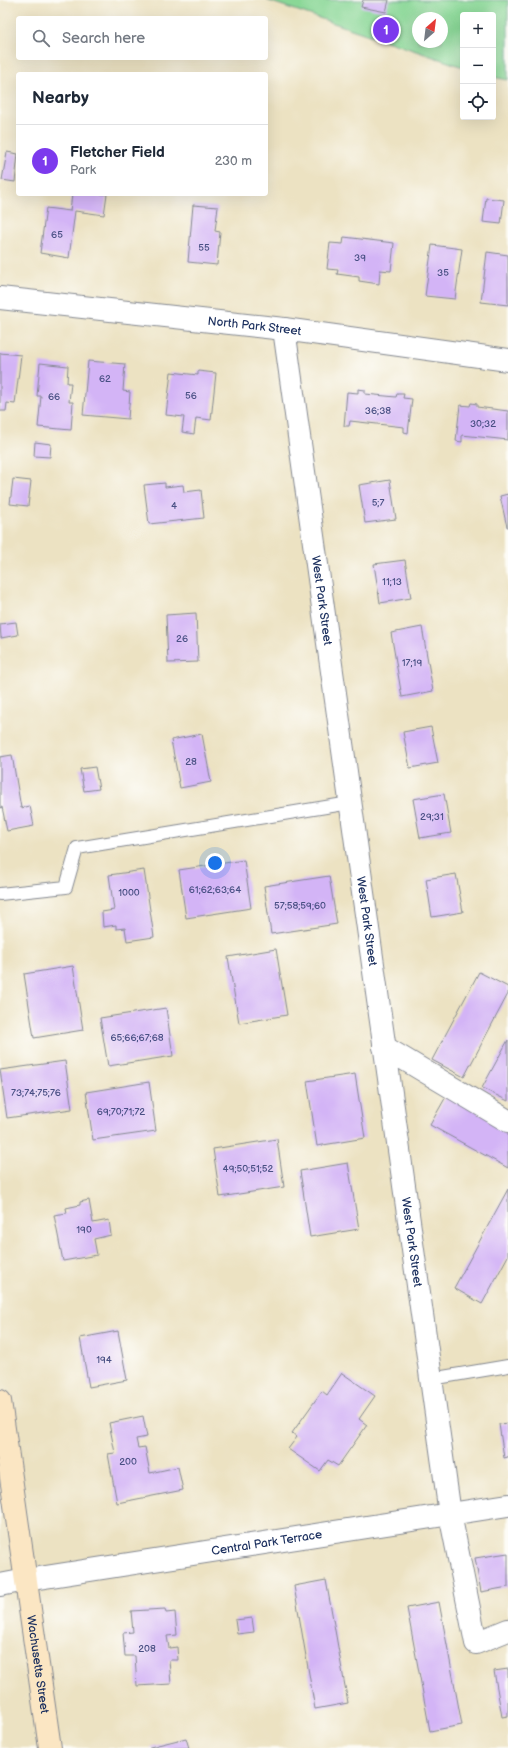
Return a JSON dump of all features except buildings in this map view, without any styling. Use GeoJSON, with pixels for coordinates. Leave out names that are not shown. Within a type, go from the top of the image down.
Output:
{"type":"FeatureCollection","features":[{"type":"Feature","properties":{"kind":"street","name":"North Park Street"},"geometry":{"type":"LineString","coordinates":[[0,298],[51,305],[284,329],[508,360]]}},
{"type":"Feature","properties":{"kind":"street","name":"West Park Street"},"geometry":{"type":"LineString","coordinates":[[284,329],[450,1514],[476,1643],[508,1630]]}},
{"type":"Feature","properties":{"kind":"street"},"geometry":{"type":"LineString","coordinates":[[384,1047],[508,1121]]}},
{"type":"Feature","properties":{"kind":"street","name":"Wachusetts Street"},"geometry":{"type":"LineString","coordinates":[[0,1401],[4,1454],[26,1580],[50,1748]]}},
{"type":"Feature","properties":{"kind":"street","name":"Central Park Terrace"},"geometry":{"type":"LineString","coordinates":[[0,1585],[508,1505]]}},
{"type":"Feature","properties":{"kind":"lane"},"geometry":{"type":"LineString","coordinates":[[0,894],[66,887],[77,848],[350,803]]}},
{"type":"Feature","properties":{"kind":"lane"},"geometry":{"type":"LineString","coordinates":[[431,1379],[508,1366]]}},
{"type":"Feature","properties":{"kind":"green space"},"geometry":{"type":"Polygon","coordinates":[[[266,0],[508,0],[508,80],[496,78],[496,12],[460,12],[460,66],[266,0]]]}},
{"type":"Feature","properties":{"kind":"place","name":"Fletcher Field"},"geometry":{"type":"Point","coordinates":[386,30]}}]}
